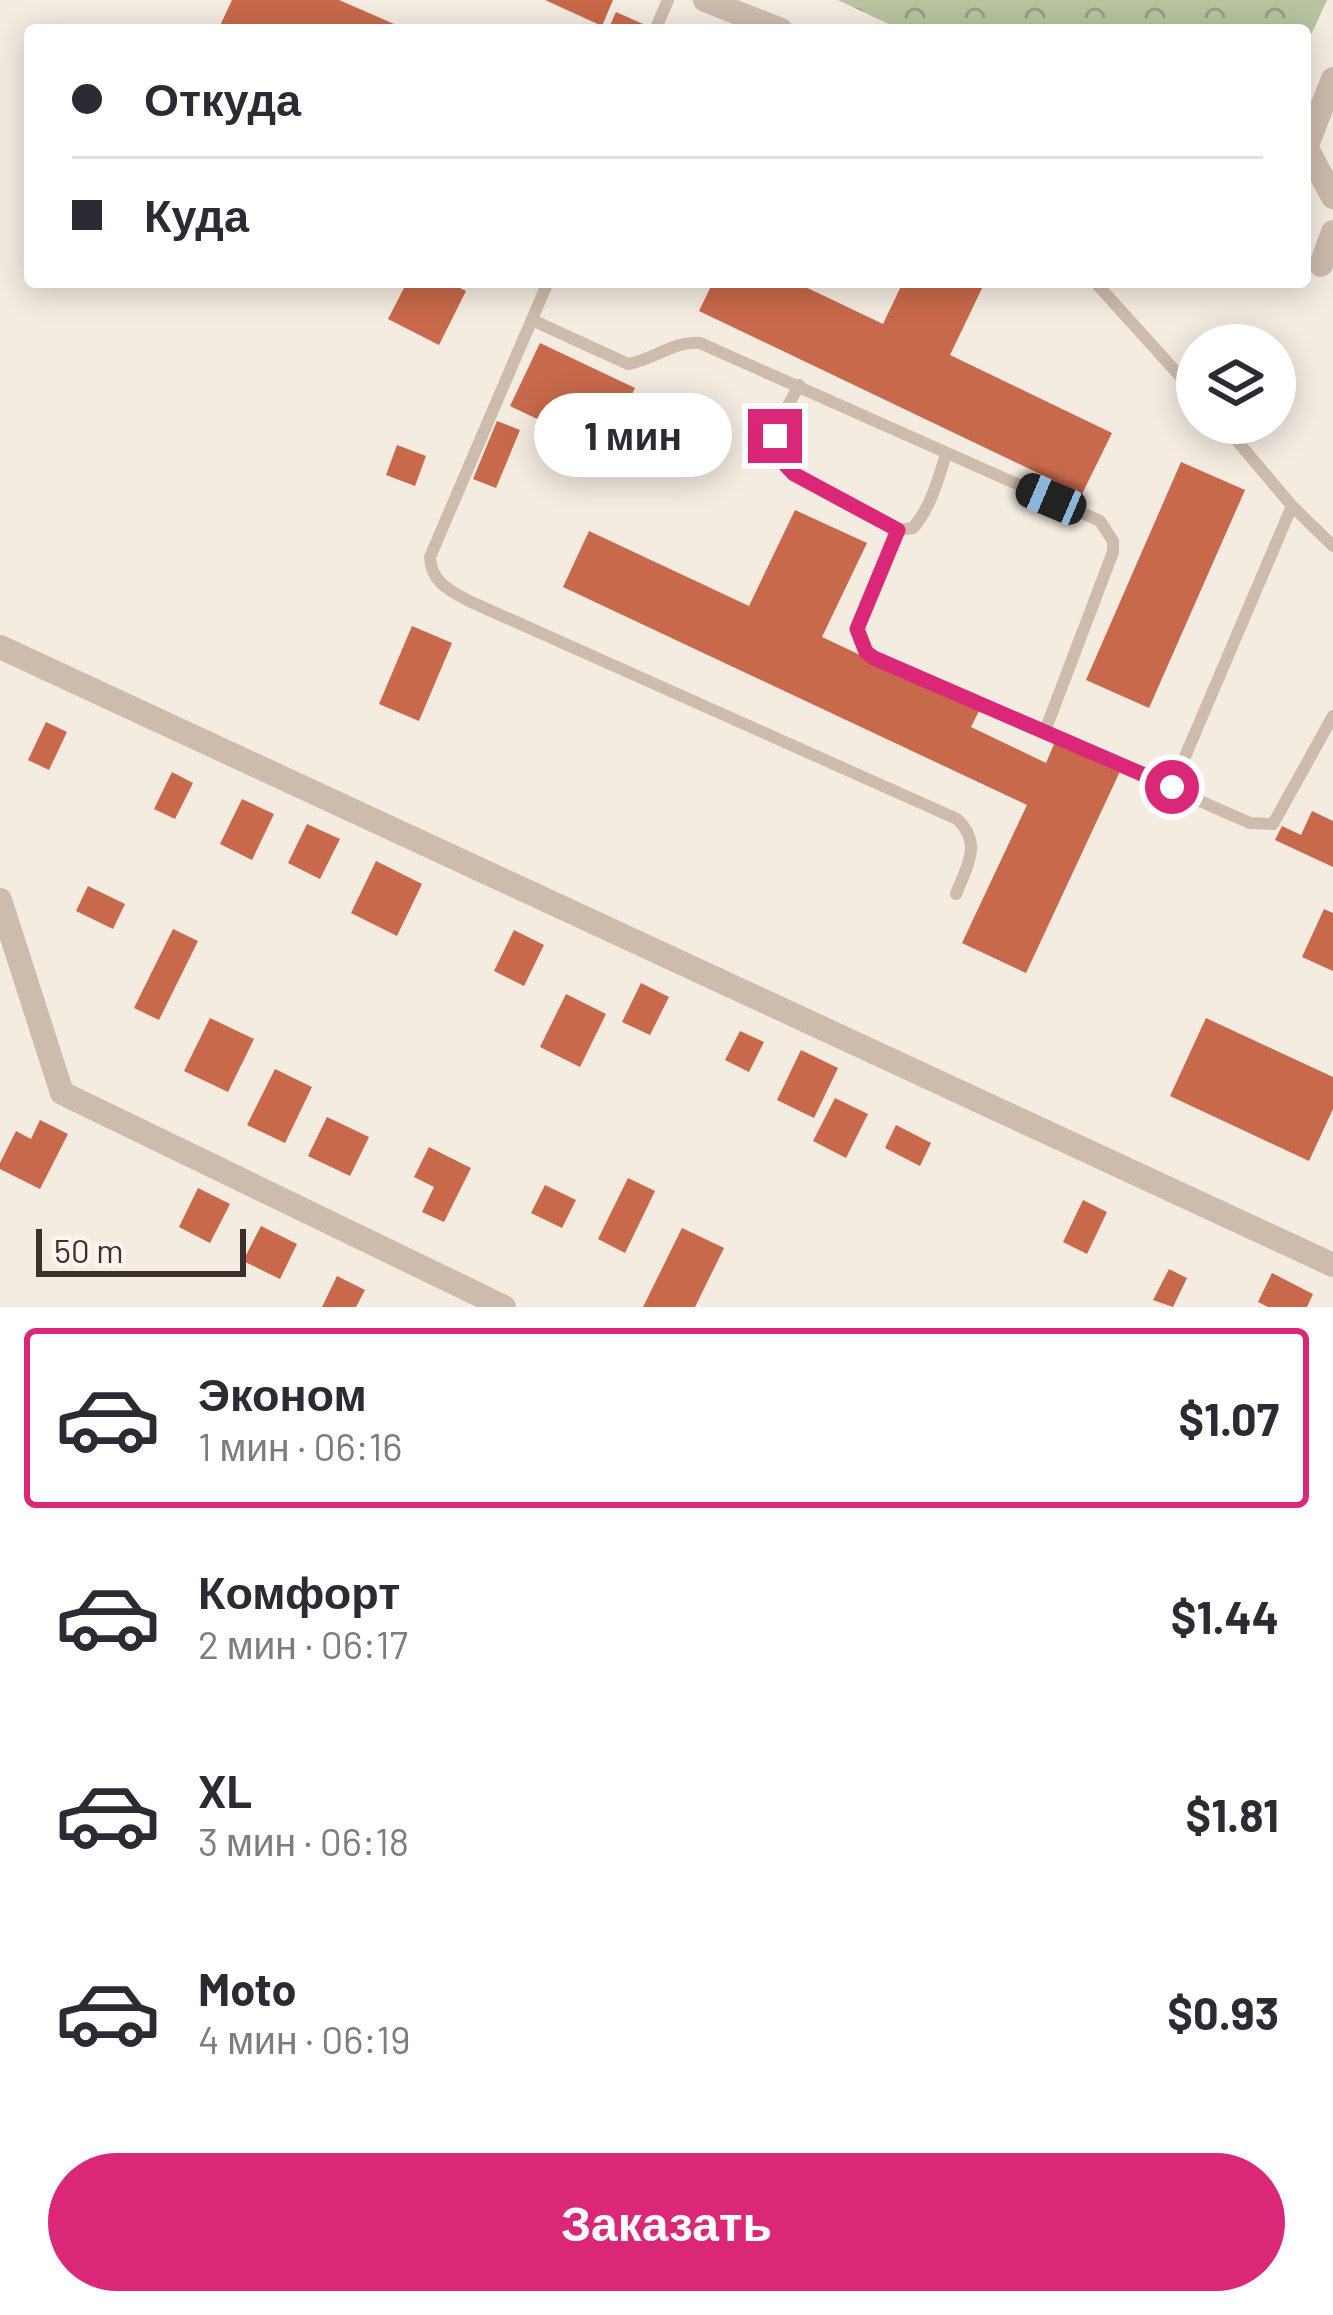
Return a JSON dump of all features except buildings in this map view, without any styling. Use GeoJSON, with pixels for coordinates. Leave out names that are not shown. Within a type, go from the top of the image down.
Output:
{"type":"FeatureCollection","features":[{"type":"Feature","properties":{"kind":"street"},"geometry":{"type":"LineString","coordinates":[[705,0],[766,24]]}},
{"type":"Feature","properties":{"kind":"street"},"geometry":{"type":"LineString","coordinates":[[1311,134],[1333,79]]}},
{"type":"Feature","properties":{"kind":"street"},"geometry":{"type":"LineString","coordinates":[[1311,156],[1333,197]]}},
{"type":"Feature","properties":{"kind":"street"},"geometry":{"type":"LineString","coordinates":[[1320,264],[1333,232]]}},
{"type":"Feature","properties":{"kind":"street"},"geometry":{"type":"LineString","coordinates":[[0,647],[1333,1264]]}},
{"type":"Feature","properties":{"kind":"street"},"geometry":{"type":"LineString","coordinates":[[0,900],[62,1093],[504,1307]]}},
{"type":"Feature","properties":{"kind":"lane"},"geometry":{"type":"LineString","coordinates":[[545,288],[430,557],[431,571],[443,586],[469,601],[957,819],[968,830],[973,847],[956,894]]}},
{"type":"Feature","properties":{"kind":"lane"},"geometry":{"type":"LineString","coordinates":[[1100,288],[1176,372]]}},
{"type":"Feature","properties":{"kind":"lane"},"geometry":{"type":"LineString","coordinates":[[532,320],[628,364],[644,362],[690,341],[700,343],[1100,521],[1113,541],[1112,552],[1045,731]]}},
{"type":"Feature","properties":{"kind":"lane"},"geometry":{"type":"LineString","coordinates":[[799,385],[775,436],[780,460],[794,474],[898,530],[913,528],[921,518],[946,454]]}},
{"type":"Feature","properties":{"kind":"lane"},"geometry":{"type":"LineString","coordinates":[[1240,444],[1333,546]]}},
{"type":"Feature","properties":{"kind":"lane"},"geometry":{"type":"LineString","coordinates":[[1172,787],[1292,506]]}},
{"type":"Feature","properties":{"kind":"lane"},"geometry":{"type":"LineString","coordinates":[[898,530],[857,629],[866,652],[1250,823],[1273,824],[1333,716]]}},
{"type":"Feature","properties":{"kind":"green space"},"geometry":{"type":"Polygon","coordinates":[[[838,0],[1327,0],[1311,35],[1311,24],[888,24],[838,0]]]}},
{"type":"Feature","properties":{"kind":"route"},"geometry":{"type":"LineString","coordinates":[[775,436],[780,460],[794,474],[898,530],[857,629],[866,652],[1172,787]]}}]}
